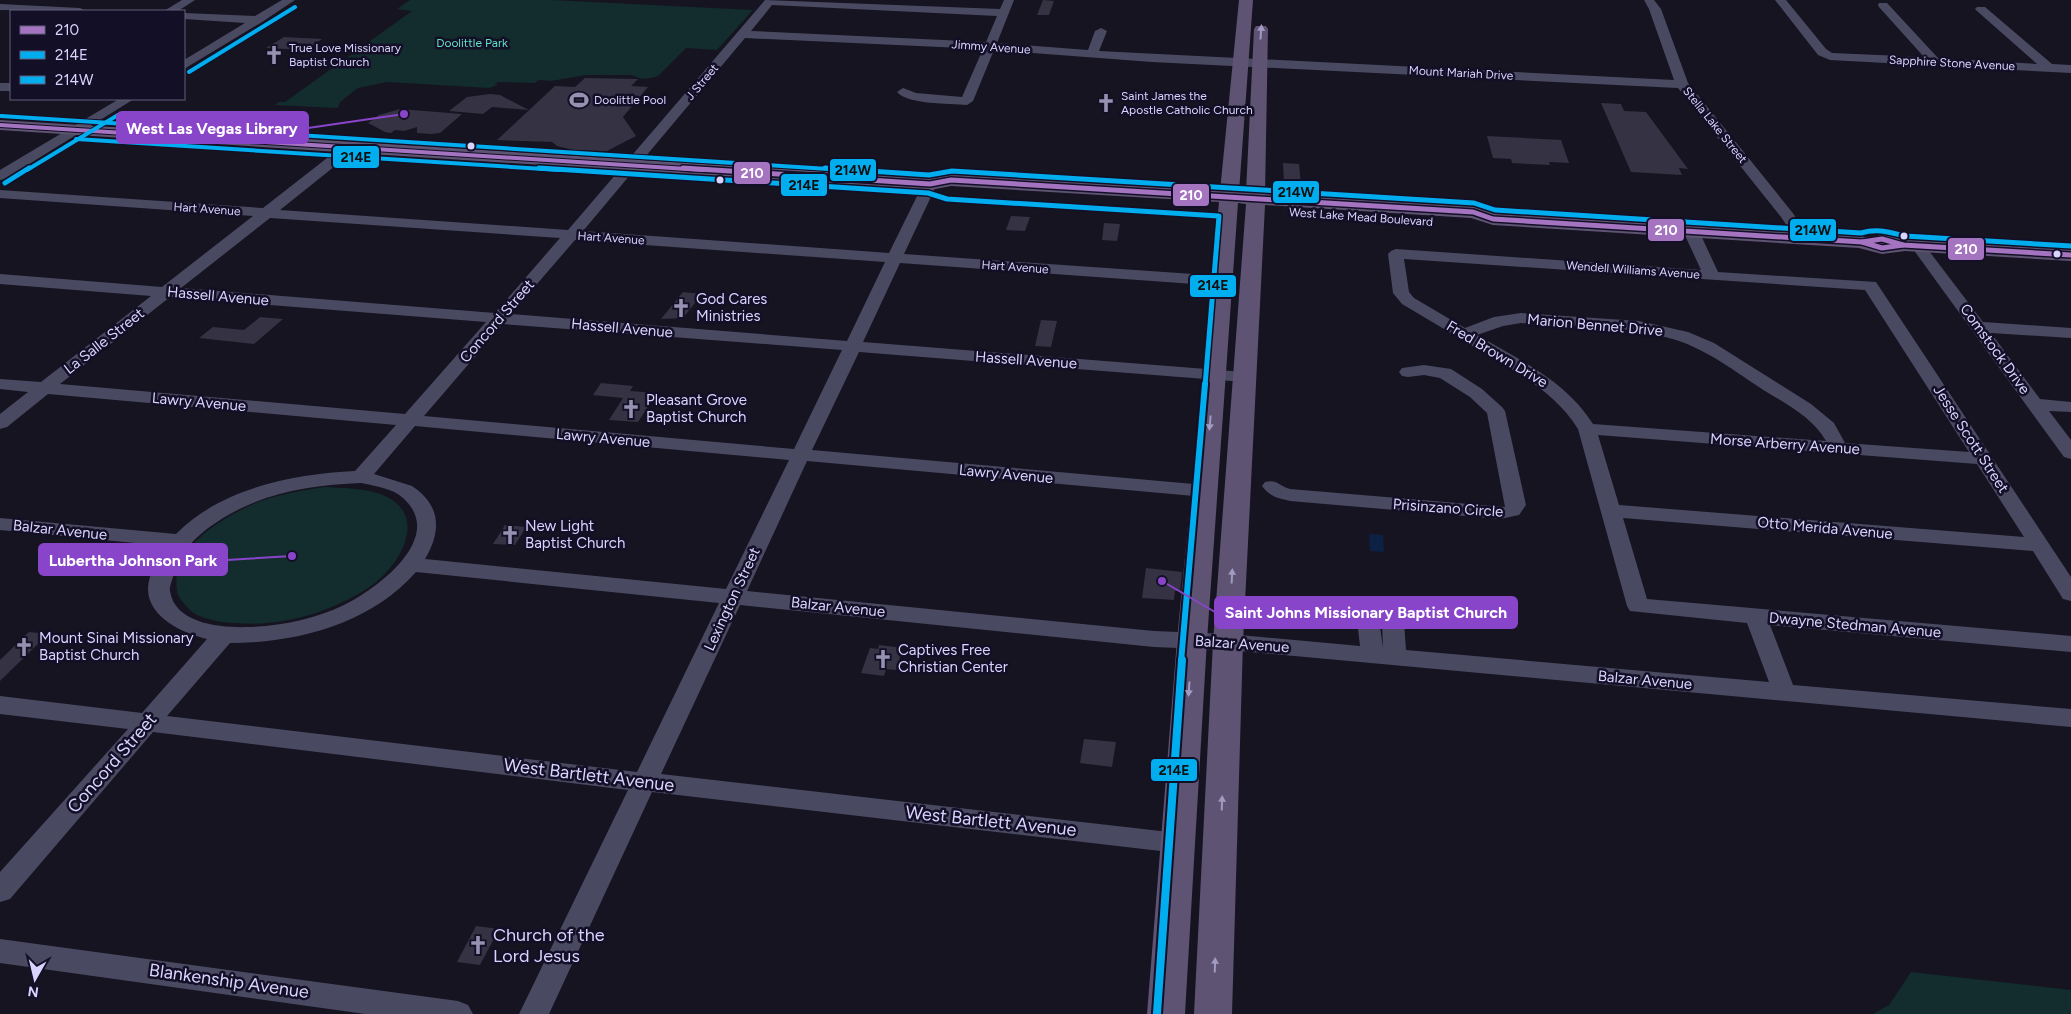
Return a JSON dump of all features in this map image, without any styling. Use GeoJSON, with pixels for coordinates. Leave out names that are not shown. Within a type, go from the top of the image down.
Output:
{"type":"FeatureCollection","features":[{"type":"Feature","properties":{"kind":"main road"},"geometry":{"type":"LineString","coordinates":[[1166,1014],[1192,640],[1246,0]]}},
{"type":"Feature","properties":{"kind":"main road"},"geometry":{"type":"LineString","coordinates":[[1213,1014],[1228,642],[1255,204],[1258,63],[1262,16]]}},
{"type":"Feature","properties":{"kind":"main road"},"geometry":{"type":"LineString","coordinates":[[1238,90],[1246,96],[1248,108],[1257,115]]}},
{"type":"Feature","properties":{"kind":"main road","name":"West Lake Mead Boulevard"},"geometry":{"type":"LineString","coordinates":[[0,125],[930,184],[951,180],[1060,187],[1228,203]]}},
{"type":"Feature","properties":{"kind":"main road","name":"West Lake Mead Boulevard"},"geometry":{"type":"LineString","coordinates":[[930,184],[948,190],[1255,204],[1476,224],[1493,219],[1862,242],[1893,250],[1910,245],[2071,255]]}},
{"type":"Feature","properties":{"kind":"main road"},"geometry":{"type":"LineString","coordinates":[[1011,194],[1026,190],[1050,192],[1060,187]]}},
{"type":"Feature","properties":{"kind":"main road"},"geometry":{"type":"LineString","coordinates":[[1222,281],[1234,287],[1237,307],[1248,318]]}},
{"type":"Feature","properties":{"kind":"street"},"geometry":{"type":"LineString","coordinates":[[172,10],[190,0]]}},
{"type":"Feature","properties":{"kind":"street"},"geometry":{"type":"LineString","coordinates":[[185,64],[290,0]]}},
{"type":"Feature","properties":{"kind":"street"},"geometry":{"type":"LineString","coordinates":[[903,92],[914,97],[967,101],[1009,0]]}},
{"type":"Feature","properties":{"kind":"street","name":"Stella Lake Street"},"geometry":{"type":"LineString","coordinates":[[1649,0],[1655,8],[1682,84],[1787,215],[1803,238]]}},
{"type":"Feature","properties":{"kind":"street","name":"Sapphire Stone Avenue"},"geometry":{"type":"LineString","coordinates":[[1780,0],[1822,52],[1833,57],[2071,69]]}},
{"type":"Feature","properties":{"kind":"street"},"geometry":{"type":"LineString","coordinates":[[770,1],[1003,13]]}},
{"type":"Feature","properties":{"kind":"street","name":"J Street"},"geometry":{"type":"LineString","coordinates":[[632,165],[770,1]]}},
{"type":"Feature","properties":{"kind":"street"},"geometry":{"type":"LineString","coordinates":[[1883,5],[1935,62]]}},
{"type":"Feature","properties":{"kind":"street"},"geometry":{"type":"LineString","coordinates":[[0,7],[60,10]]}},
{"type":"Feature","properties":{"kind":"street"},"geometry":{"type":"LineString","coordinates":[[1981,9],[2049,68]]}},
{"type":"Feature","properties":{"kind":"street"},"geometry":{"type":"LineString","coordinates":[[185,16],[258,20]]}},
{"type":"Feature","properties":{"kind":"street"},"geometry":{"type":"LineString","coordinates":[[1092,54],[1101,30]]}},
{"type":"Feature","properties":{"kind":"street","name":"Jimmy Avenue"},"geometry":{"type":"LineString","coordinates":[[742,34],[990,46],[1240,62]]}},
{"type":"Feature","properties":{"kind":"street","name":"Mount Mariah Drive"},"geometry":{"type":"LineString","coordinates":[[1240,62],[1682,84]]}},
{"type":"Feature","properties":{"kind":"street"},"geometry":{"type":"LineString","coordinates":[[0,176],[126,100]]}},
{"type":"Feature","properties":{"kind":"street","name":"La Salle Street"},"geometry":{"type":"LineString","coordinates":[[0,423],[350,147]]}},
{"type":"Feature","properties":{"kind":"street","name":"Concord Street"},"geometry":{"type":"LineString","coordinates":[[361,477],[632,165]]}},
{"type":"Feature","properties":{"kind":"street","name":"Lexington Street"},"geometry":{"type":"LineString","coordinates":[[534,1014],[930,184]]}},
{"type":"Feature","properties":{"kind":"street","name":"Hart Avenue"},"geometry":{"type":"LineString","coordinates":[[0,194],[1222,281]]}},
{"type":"Feature","properties":{"kind":"street"},"geometry":{"type":"LineString","coordinates":[[1691,232],[1712,276]]}},
{"type":"Feature","properties":{"kind":"street","name":"Comstock Drive"},"geometry":{"type":"LineString","coordinates":[[1910,245],[1978,327],[2071,453]]}},
{"type":"Feature","properties":{"kind":"street","name":"Wendell Williams Avenue"},"geometry":{"type":"LineString","coordinates":[[1396,254],[1870,285]]}},
{"type":"Feature","properties":{"kind":"street","name":"Fred Brown Drive"},"geometry":{"type":"LineString","coordinates":[[1396,254],[1402,293],[1408,301],[1540,379],[1558,392],[1578,414],[1587,429],[1638,606]]}},
{"type":"Feature","properties":{"kind":"street","name":"Hassell Avenue"},"geometry":{"type":"LineString","coordinates":[[0,279],[1244,377]]}},
{"type":"Feature","properties":{"kind":"street","name":"Jesse Scott Street"},"geometry":{"type":"LineString","coordinates":[[1870,285],[2071,594]]}},
{"type":"Feature","properties":{"kind":"street","name":"Marion Bennet Drive"},"geometry":{"type":"LineString","coordinates":[[1464,334],[1500,321],[1521,318],[1639,326],[1682,336],[1708,347],[1805,408],[1827,428],[1839,448]]}},
{"type":"Feature","properties":{"kind":"street"},"geometry":{"type":"LineString","coordinates":[[1978,327],[2071,333]]}},
{"type":"Feature","properties":{"kind":"street","name":"Prisinzano Circle"},"geometry":{"type":"LineString","coordinates":[[1272,486],[1278,492],[1290,495],[1500,513],[1508,513],[1514,510],[1516,505],[1496,411],[1472,390],[1444,373],[1424,370],[1408,372]]}},
{"type":"Feature","properties":{"kind":"street","name":"Lawry Avenue"},"geometry":{"type":"LineString","coordinates":[[0,384],[1205,492]]}},
{"type":"Feature","properties":{"kind":"street"},"geometry":{"type":"LineString","coordinates":[[2035,404],[2071,407]]}},
{"type":"Feature","properties":{"kind":"street","name":"Morse Arberry Avenue"},"geometry":{"type":"LineString","coordinates":[[1587,429],[1984,459]]}},
{"type":"Feature","properties":{"kind":"street"},"geometry":{"type":"LineString","coordinates":[[361,477],[390,484],[410,494],[423,508],[428,525],[424,544],[413,564],[388,588],[353,610],[312,626],[268,635],[223,636],[192,628],[169,612],[159,591],[163,567],[180,542],[209,518],[246,498],[286,484],[327,478],[361,477]]}},
{"type":"Feature","properties":{"kind":"street","name":"Otto Merida Avenue"},"geometry":{"type":"LineString","coordinates":[[1611,511],[2040,546]]}},
{"type":"Feature","properties":{"kind":"street","name":"Balzar Avenue"},"geometry":{"type":"LineString","coordinates":[[0,524],[180,542]]}},
{"type":"Feature","properties":{"kind":"street","name":"Balzar Avenue"},"geometry":{"type":"LineString","coordinates":[[413,564],[1154,639],[1228,642],[2071,718]]}},
{"type":"Feature","properties":{"kind":"street","name":"Dwayne Stedman Avenue"},"geometry":{"type":"LineString","coordinates":[[1638,606],[2071,644]]}},
{"type":"Feature","properties":{"kind":"street"},"geometry":{"type":"LineString","coordinates":[[1756,617],[1784,692]]}},
{"type":"Feature","properties":{"kind":"street"},"geometry":{"type":"LineString","coordinates":[[1368,620],[1383,656]]}},
{"type":"Feature","properties":{"kind":"street"},"geometry":{"type":"LineString","coordinates":[[1383,656],[1393,622]]}},
{"type":"Feature","properties":{"kind":"street","name":"Concord Street"},"geometry":{"type":"LineString","coordinates":[[0,891],[223,636]]}},
{"type":"Feature","properties":{"kind":"street","name":"West Bartlett Avenue"},"geometry":{"type":"LineString","coordinates":[[0,705],[1178,843]]}},
{"type":"Feature","properties":{"kind":"street","name":"Blankenship Avenue"},"geometry":{"type":"LineString","coordinates":[[0,950],[458,1014]]}},
{"type":"Feature","properties":{"kind":"green space","name":"Doolittle Park"},"geometry":{"type":"Polygon","coordinates":[[[410,0],[551,0],[753,10],[717,50],[686,48],[658,76],[651,78],[642,79],[631,75],[586,75],[551,81],[539,80],[535,83],[498,82],[495,84],[498,85],[489,88],[387,82],[358,88],[340,102],[338,108],[274,105],[279,102],[285,102],[412,11],[397,9],[410,0]]]}},
{"type":"Feature","properties":{"kind":"green space"},"geometry":{"type":"Polygon","coordinates":[[[324,487],[359,489],[380,494],[396,503],[405,514],[406,540],[400,554],[380,579],[337,605],[304,616],[270,623],[230,623],[211,620],[193,612],[183,603],[177,591],[177,576],[181,562],[199,538],[225,519],[251,505],[287,494],[324,487]]]}},
{"type":"Feature","properties":{"kind":"green space"},"geometry":{"type":"Polygon","coordinates":[[[1911,972],[2071,990],[2071,1014],[1873,1014],[1889,1005],[1911,972]]]}},
{"type":"Feature","properties":{"kind":"water"},"geometry":{"type":"Polygon","coordinates":[[[1369,534],[1383,535],[1384,552],[1370,551],[1369,534]]]}},
{"type":"Feature","properties":{"kind":"building"},"geometry":{"type":"Polygon","coordinates":[[[1043,0],[1054,1],[1049,15],[1037,15],[1043,0]]]}},
{"type":"Feature","properties":{"kind":"building","name":"True Love Missionary Baptist Church"},"geometry":{"type":"Polygon","coordinates":[[[284,37],[322,39],[305,50],[266,48],[284,37]]]}},
{"type":"Feature","properties":{"kind":"building"},"geometry":{"type":"Polygon","coordinates":[[[585,78],[638,79],[631,86],[648,87],[623,117],[636,136],[607,151],[573,150],[557,146],[552,142],[497,140],[555,86],[575,87],[585,78]]]}},
{"type":"Feature","properties":{"kind":"building"},"geometry":{"type":"Polygon","coordinates":[[[490,94],[500,95],[529,110],[492,107],[483,114],[449,111],[467,97],[490,94]]]}},
{"type":"Feature","properties":{"kind":"building"},"geometry":{"type":"Polygon","coordinates":[[[1601,103],[1621,104],[1624,111],[1646,112],[1688,169],[1679,168],[1682,175],[1631,172],[1601,103]]]}},
{"type":"Feature","properties":{"kind":"building"},"geometry":{"type":"Polygon","coordinates":[[[400,109],[462,114],[440,133],[431,134],[417,133],[417,127],[404,131],[385,132],[368,123],[379,115],[400,109]]]}},
{"type":"Feature","properties":{"kind":"building"},"geometry":{"type":"Polygon","coordinates":[[[1487,136],[1561,140],[1569,163],[1549,162],[1550,165],[1512,163],[1511,159],[1493,158],[1487,136]]]}},
{"type":"Feature","properties":{"kind":"building"},"geometry":{"type":"Polygon","coordinates":[[[1283,163],[1299,164],[1301,185],[1284,184],[1283,163]]]}},
{"type":"Feature","properties":{"kind":"building"},"geometry":{"type":"Polygon","coordinates":[[[1011,216],[1030,217],[1025,231],[1006,230],[1011,216]]]}},
{"type":"Feature","properties":{"kind":"building"},"geometry":{"type":"Polygon","coordinates":[[[1104,223],[1120,224],[1117,241],[1102,240],[1104,223]]]}},
{"type":"Feature","properties":{"kind":"building","name":"God Cares Ministries"},"geometry":{"type":"Polygon","coordinates":[[[683,292],[702,294],[683,318],[661,319],[683,292]]]}},
{"type":"Feature","properties":{"kind":"building"},"geometry":{"type":"Polygon","coordinates":[[[260,317],[283,319],[254,344],[199,338],[213,327],[244,330],[260,317]]]}},
{"type":"Feature","properties":{"kind":"building"},"geometry":{"type":"Polygon","coordinates":[[[1041,320],[1057,321],[1051,347],[1035,346],[1041,320]]]}},
{"type":"Feature","properties":{"kind":"building","name":"Pleasant Grove Baptist Church"},"geometry":{"type":"Polygon","coordinates":[[[601,383],[633,386],[630,391],[657,393],[638,422],[609,420],[623,398],[593,395],[601,383]]]}},
{"type":"Feature","properties":{"kind":"building","name":"New Light Baptist Church"},"geometry":{"type":"Polygon","coordinates":[[[505,525],[526,527],[515,545],[493,544],[505,525]]]}},
{"type":"Feature","properties":{"kind":"building"},"geometry":{"type":"Polygon","coordinates":[[[1146,568],[1182,572],[1180,591],[1175,591],[1174,600],[1142,598],[1146,568]]]}},
{"type":"Feature","properties":{"kind":"building","name":"Mount Sinai Missionary Baptist Church"},"geometry":{"type":"Polygon","coordinates":[[[29,632],[48,634],[0,681],[0,660],[29,632]]]}},
{"type":"Feature","properties":{"kind":"building","name":"Captives Free Christian Center"},"geometry":{"type":"Polygon","coordinates":[[[879,645],[903,648],[896,670],[886,669],[884,676],[861,673],[870,648],[878,649],[879,645]]]}},
{"type":"Feature","properties":{"kind":"building"},"geometry":{"type":"Polygon","coordinates":[[[1084,739],[1116,742],[1112,767],[1080,763],[1084,739]]]}},
{"type":"Feature","properties":{"kind":"building","name":"Church of the Lord Jesus"},"geometry":{"type":"Polygon","coordinates":[[[476,926],[499,929],[480,965],[457,962],[476,926]]]}},
{"type":"Feature","properties":{"kind":"transit line","name":"214E"},"geometry":{"type":"LineString","coordinates":[[189,72],[295,7]]}},
{"type":"Feature","properties":{"kind":"transit line","name":"214E"},"geometry":{"type":"LineString","coordinates":[[5,183],[118,115]]}},
{"type":"Feature","properties":{"kind":"transit line","name":"214W"},"geometry":{"type":"LineString","coordinates":[[1,116],[929,175],[952,171],[1474,203],[1495,210],[1861,233],[1871,230],[1883,230],[1905,236],[2071,246]]}},
{"type":"Feature","properties":{"kind":"transit line","name":"210"},"geometry":{"type":"LineString","coordinates":[[0,125],[930,184],[951,180],[1473,212],[1493,219],[1862,242],[1882,248],[1903,245]]}},
{"type":"Feature","properties":{"kind":"transit line","name":"214E"},"geometry":{"type":"LineString","coordinates":[[76,139],[928,193],[947,199],[1219,216],[1183,639],[1157,1013]]}},
{"type":"Feature","properties":{"kind":"transit line","name":"210"},"geometry":{"type":"LineString","coordinates":[[1862,242],[1882,239],[1903,245],[2071,255]]}},
{"type":"Feature","properties":{"kind":"place","name":"True Love Missionary Baptist Church"},"geometry":{"type":"Point","coordinates":[274,55]}},
{"type":"Feature","properties":{"kind":"place","name":"Doolittle Pool"},"geometry":{"type":"Point","coordinates":[579,100]}},
{"type":"Feature","properties":{"kind":"place","name":"Saint James the Apostle Catholic Church"},"geometry":{"type":"Point","coordinates":[1106,103]}},
{"type":"Feature","properties":{"kind":"place","name":"West Las Vegas Library"},"geometry":{"type":"Point","coordinates":[404,114]}},
{"type":"Feature","properties":{"kind":"place","name":"God Cares Ministries"},"geometry":{"type":"Point","coordinates":[681,308]}},
{"type":"Feature","properties":{"kind":"place","name":"Pleasant Grove Baptist Church"},"geometry":{"type":"Point","coordinates":[631,409]}},
{"type":"Feature","properties":{"kind":"place","name":"New Light Baptist Church"},"geometry":{"type":"Point","coordinates":[510,535]}},
{"type":"Feature","properties":{"kind":"place","name":"Lubertha Johnson Park"},"geometry":{"type":"Point","coordinates":[292,556]}},
{"type":"Feature","properties":{"kind":"place","name":"Saint Johns Missionary Baptist Church"},"geometry":{"type":"Point","coordinates":[1162,581]}},
{"type":"Feature","properties":{"kind":"place","name":"Mount Sinai Missionary Baptist Church"},"geometry":{"type":"Point","coordinates":[24,647]}},
{"type":"Feature","properties":{"kind":"place","name":"Captives Free Christian Center"},"geometry":{"type":"Point","coordinates":[883,659]}},
{"type":"Feature","properties":{"kind":"place","name":"Church of the Lord Jesus"},"geometry":{"type":"Point","coordinates":[478,945]}}]}
